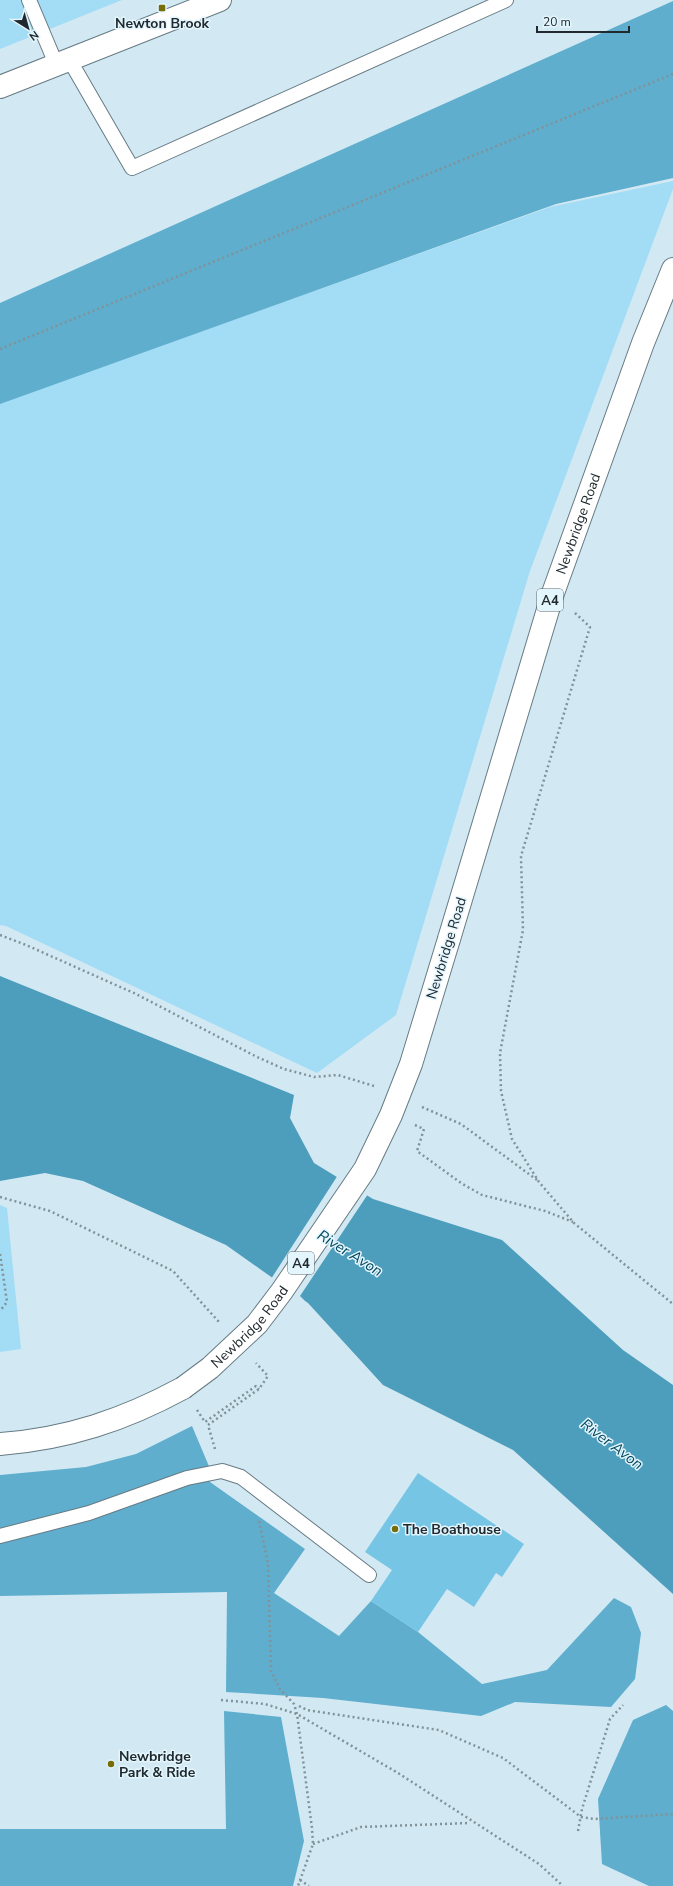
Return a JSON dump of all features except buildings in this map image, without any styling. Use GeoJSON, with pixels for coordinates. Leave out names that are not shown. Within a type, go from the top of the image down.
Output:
{"type":"FeatureCollection","features":[{"type":"Feature","properties":{"kind":"main road"},"geometry":{"type":"LineString","coordinates":[[0,87],[220,0]]}},
{"type":"Feature","properties":{"kind":"main road","name":"Newbridge Road"},"geometry":{"type":"LineString","coordinates":[[0,1444],[74,1433],[154,1404],[183,1388],[210,1368],[256,1324],[282,1291],[365,1169],[391,1115],[411,1064],[552,592],[643,343],[673,269]]}},
{"type":"Feature","properties":{"kind":"lane"},"geometry":{"type":"LineString","coordinates":[[29,0],[62,62],[132,168],[506,0]]}},
{"type":"Feature","properties":{"kind":"lane"},"geometry":{"type":"LineString","coordinates":[[0,1536],[89,1513],[187,1478],[222,1471],[241,1477],[369,1575]]}},
{"type":"Feature","properties":{"kind":"path"},"geometry":{"type":"LineString","coordinates":[[0,349],[673,74]]}},
{"type":"Feature","properties":{"kind":"path"},"geometry":{"type":"LineString","coordinates":[[552,592],[590,627],[521,856],[523,930],[500,1053],[502,1091],[512,1139],[539,1182],[574,1223],[673,1304]]}},
{"type":"Feature","properties":{"kind":"path"},"geometry":{"type":"LineString","coordinates":[[0,935],[136,994],[257,1057],[284,1069],[314,1077],[338,1075],[381,1089]]}},
{"type":"Feature","properties":{"kind":"path"},"geometry":{"type":"LineString","coordinates":[[417,1105],[461,1124],[539,1182]]}},
{"type":"Feature","properties":{"kind":"path"},"geometry":{"type":"LineString","coordinates":[[424,1129],[417,1151],[461,1183],[482,1194],[545,1210],[574,1223]]}},
{"type":"Feature","properties":{"kind":"path"},"geometry":{"type":"LineString","coordinates":[[0,1197],[50,1211],[173,1271],[221,1324]]}},
{"type":"Feature","properties":{"kind":"path"},"geometry":{"type":"LineString","coordinates":[[0,1254],[7,1302],[0,1311]]}},
{"type":"Feature","properties":{"kind":"path"},"geometry":{"type":"LineString","coordinates":[[222,1471],[208,1425],[259,1389],[268,1376],[252,1359]]}},
{"type":"Feature","properties":{"kind":"path"},"geometry":{"type":"LineString","coordinates":[[183,1388],[205,1422],[256,1386],[259,1389]]}},
{"type":"Feature","properties":{"kind":"path"},"geometry":{"type":"LineString","coordinates":[[258,1514],[268,1563],[271,1671],[280,1689],[294,1704],[297,1714],[313,1844],[298,1886]]}},
{"type":"Feature","properties":{"kind":"path"},"geometry":{"type":"LineString","coordinates":[[221,1700],[265,1704],[297,1714],[398,1773],[539,1864],[563,1886]]}},
{"type":"Feature","properties":{"kind":"path"},"geometry":{"type":"LineString","coordinates":[[578,1831],[610,1719],[623,1705]]}},
{"type":"Feature","properties":{"kind":"path"},"geometry":{"type":"LineString","coordinates":[[299,1706],[307,1710],[440,1730],[503,1758],[581,1817],[595,1819],[673,1814]]}},
{"type":"Feature","properties":{"kind":"path"},"geometry":{"type":"LineString","coordinates":[[313,1844],[361,1827],[470,1823]]}},
{"type":"Feature","properties":{"kind":"path"},"geometry":{"type":"LineString","coordinates":[[300,1880],[309,1886]]}},
{"type":"Feature","properties":{"kind":"shaded area"},"geometry":{"type":"Polygon","coordinates":[[[0,0],[122,0],[0,49],[0,0]]]}},
{"type":"Feature","properties":{"kind":"shaded area"},"geometry":{"type":"Polygon","coordinates":[[[673,1],[673,178],[556,204],[0,404],[0,303],[673,1]]]}},
{"type":"Feature","properties":{"kind":"shaded area"},"geometry":{"type":"Polygon","coordinates":[[[673,181],[673,189],[530,571],[396,1015],[317,1073],[6,926],[0,925],[0,403],[550,207],[673,181]]]}},
{"type":"Feature","properties":{"kind":"shaded area"},"geometry":{"type":"Polygon","coordinates":[[[0,1205],[7,1208],[21,1349],[0,1352],[0,1205]]]}},
{"type":"Feature","properties":{"kind":"shaded area"},"geometry":{"type":"Polygon","coordinates":[[[192,1426],[211,1471],[210,1482],[305,1549],[274,1593],[339,1636],[371,1601],[418,1632],[482,1684],[547,1670],[614,1598],[631,1607],[641,1633],[635,1679],[611,1707],[515,1702],[481,1716],[323,1698],[226,1692],[227,1592],[0,1596],[0,1475],[86,1467],[136,1454],[192,1426]]]}},
{"type":"Feature","properties":{"kind":"shaded area"},"geometry":{"type":"Polygon","coordinates":[[[666,1705],[673,1711],[673,1886],[649,1886],[602,1864],[598,1799],[633,1720],[666,1705]]]}},
{"type":"Feature","properties":{"kind":"shaded area"},"geometry":{"type":"Polygon","coordinates":[[[224,1711],[281,1717],[304,1841],[293,1886],[0,1886],[0,1829],[226,1829],[224,1711]]]}},
{"type":"Feature","properties":{"kind":"water","name":"River Avon"},"geometry":{"type":"Polygon","coordinates":[[[0,976],[294,1095],[290,1118],[314,1163],[373,1199],[502,1240],[623,1350],[673,1385],[673,1594],[513,1450],[383,1385],[308,1303],[226,1245],[83,1181],[45,1173],[0,1181],[0,976]]]}},
{"type":"Feature","properties":{"kind":"pier"},"geometry":{"type":"Polygon","coordinates":[[[338,1175],[368,1194],[300,1296],[304,1300],[303,1302],[271,1279],[338,1175]]]}},
{"type":"Feature","properties":{"kind":"place","name":"Newton Brook"},"geometry":{"type":"Point","coordinates":[162,8]}},
{"type":"Feature","properties":{"kind":"place","name":"The Boathouse"},"geometry":{"type":"Point","coordinates":[395,1529]}},
{"type":"Feature","properties":{"kind":"place","name":"Newbridge Park & Ride"},"geometry":{"type":"Point","coordinates":[111,1764]}}]}
